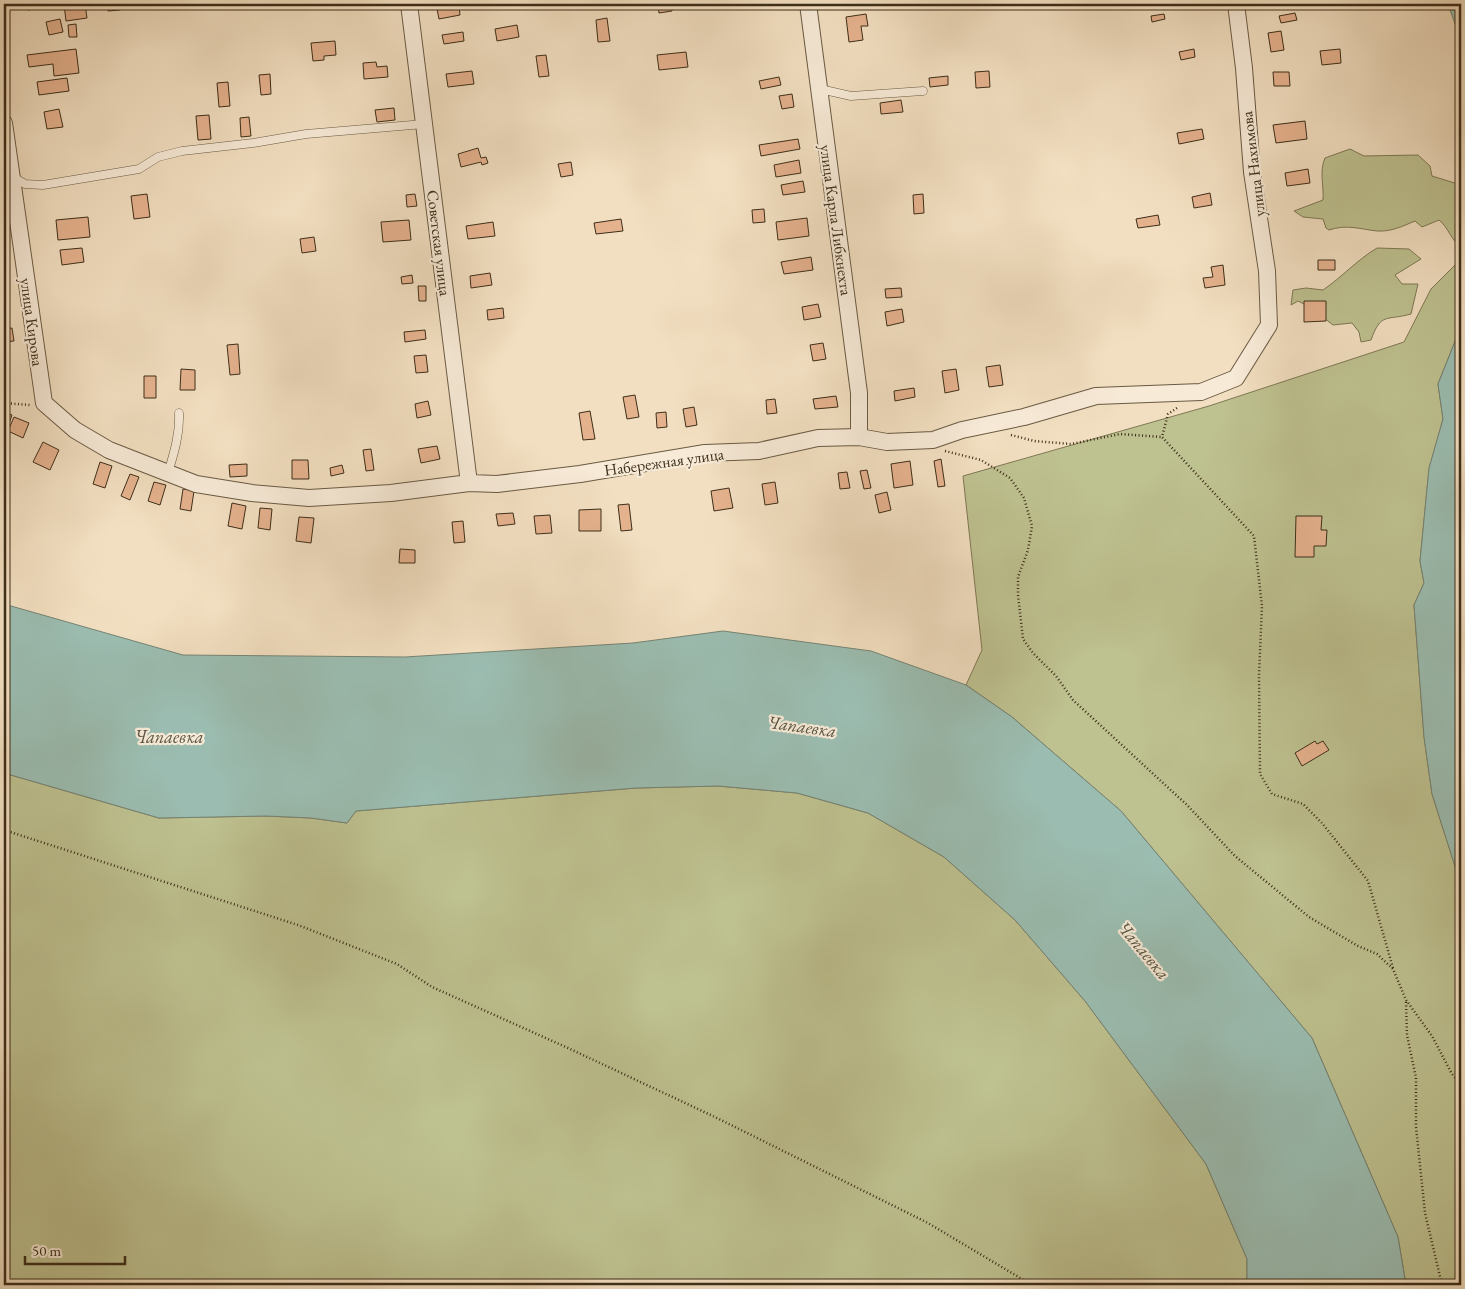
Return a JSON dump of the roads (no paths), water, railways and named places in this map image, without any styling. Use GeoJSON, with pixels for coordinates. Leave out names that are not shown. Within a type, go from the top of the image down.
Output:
{"type":"FeatureCollection","features":[{"type":"Feature","properties":{"kind":"street","name":"Советская улица"},"geometry":{"type":"LineString","coordinates":[[409,4],[470,483]]}},
{"type":"Feature","properties":{"kind":"street","name":"улица Карла Либкнехта"},"geometry":{"type":"LineString","coordinates":[[808,4],[859,393],[859,438]]}},
{"type":"Feature","properties":{"kind":"street","name":"улица Нахимова"},"geometry":{"type":"LineString","coordinates":[[1236,4],[1244,68],[1252,172],[1267,271],[1269,325]]}},
{"type":"Feature","properties":{"kind":"street","name":"улица Кирова"},"geometry":{"type":"LineString","coordinates":[[4,123],[44,403]]}},
{"type":"Feature","properties":{"kind":"street","name":"Набережная улица"},"geometry":{"type":"LineString","coordinates":[[44,403],[75,430],[108,450],[196,484],[252,493],[309,498],[391,493],[470,483],[497,484],[580,474],[705,453],[759,451],[818,438],[859,438],[887,442],[933,440],[962,430],[1024,417],[1096,396],[1201,392],[1236,378],[1269,325]]}},
{"type":"Feature","properties":{"kind":"lane"},"geometry":{"type":"LineString","coordinates":[[818,89],[851,96],[922,91]]}},
{"type":"Feature","properties":{"kind":"lane"},"geometry":{"type":"LineString","coordinates":[[12,176],[25,184],[43,185],[139,169],[158,157],[182,151],[253,143],[306,134],[424,124]]}},
{"type":"Feature","properties":{"kind":"lane"},"geometry":{"type":"LineString","coordinates":[[168,473],[175,451],[180,423],[179,413]]}},
{"type":"Feature","properties":{"kind":"water"},"geometry":{"type":"Polygon","coordinates":[[[1448,4],[1461,4],[1461,41],[1448,4]]]}},
{"type":"Feature","properties":{"kind":"water"},"geometry":{"type":"Polygon","coordinates":[[[1461,307],[1461,885],[1432,794],[1424,737],[1414,605],[1424,583],[1420,561],[1429,468],[1443,419],[1438,384],[1456,339],[1461,307]]]}},
{"type":"Feature","properties":{"kind":"water","name":"Чапаевка"},"geometry":{"type":"Polygon","coordinates":[[[4,604],[183,655],[405,657],[633,643],[723,631],[871,651],[966,685],[1012,717],[1121,811],[1312,1038],[1398,1237],[1406,1285],[1247,1285],[1247,1259],[1206,1164],[1085,1001],[1015,920],[944,857],[868,813],[797,793],[718,786],[636,788],[356,811],[347,823],[311,818],[266,816],[159,818],[4,773],[4,604]]]}}]}
